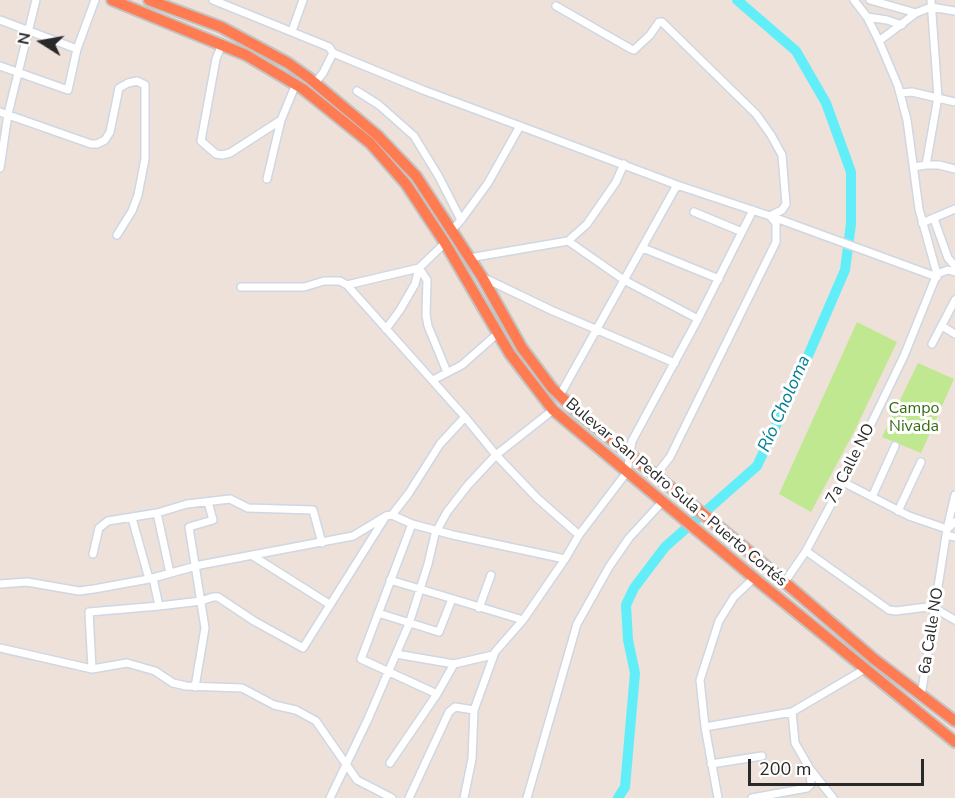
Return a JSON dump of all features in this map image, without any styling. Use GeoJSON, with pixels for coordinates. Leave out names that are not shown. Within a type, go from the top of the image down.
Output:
{"type":"FeatureCollection","features":[{"type":"Feature","properties":{"kind":"highway","name":"Bulevar San Pedro Sula - Puerto Cortés"},"geometry":{"type":"LineString","coordinates":[[112,0],[246,55],[296,84],[370,143],[406,184],[510,354],[553,410],[753,578],[955,742]]}},
{"type":"Feature","properties":{"kind":"highway","name":"Bulevar San Pedro Sula - Puerto Cortés"},"geometry":{"type":"LineString","coordinates":[[149,0],[221,27],[288,63],[377,135],[416,176],[482,278],[522,348],[552,388],[574,409],[746,549],[784,583],[921,696],[955,721]]}},
{"type":"Feature","properties":{"kind":"street"},"geometry":{"type":"LineString","coordinates":[[0,168],[4,113],[36,0]]}},
{"type":"Feature","properties":{"kind":"street"},"geometry":{"type":"LineString","coordinates":[[0,66],[68,90],[77,49],[95,0]]}},
{"type":"Feature","properties":{"kind":"street"},"geometry":{"type":"LineString","coordinates":[[213,0],[226,2],[329,47],[333,53],[423,90],[677,185],[770,216],[927,274],[937,276],[948,270],[955,272]]}},
{"type":"Feature","properties":{"kind":"street"},"geometry":{"type":"LineString","coordinates":[[292,31],[303,0]]}},
{"type":"Feature","properties":{"kind":"street"},"geometry":{"type":"LineString","coordinates":[[854,0],[867,17],[879,41],[900,93],[907,120],[919,209],[937,276]]}},
{"type":"Feature","properties":{"kind":"street"},"geometry":{"type":"LineString","coordinates":[[870,0],[916,14]]}},
{"type":"Feature","properties":{"kind":"street"},"geometry":{"type":"LineString","coordinates":[[879,41],[931,3]]}},
{"type":"Feature","properties":{"kind":"street"},"geometry":{"type":"LineString","coordinates":[[931,3],[955,11],[955,3]]}},
{"type":"Feature","properties":{"kind":"street"},"geometry":{"type":"LineString","coordinates":[[926,165],[938,97],[931,3]]}},
{"type":"Feature","properties":{"kind":"street"},"geometry":{"type":"LineString","coordinates":[[556,6],[631,50],[634,50],[650,35],[659,22],[662,22],[756,114],[782,155],[786,204],[782,210],[770,216]]}},
{"type":"Feature","properties":{"kind":"street"},"geometry":{"type":"LineString","coordinates":[[867,17],[902,25]]}},
{"type":"Feature","properties":{"kind":"street"},"geometry":{"type":"LineString","coordinates":[[0,20],[77,49]]}},
{"type":"Feature","properties":{"kind":"street"},"geometry":{"type":"LineString","coordinates":[[222,44],[216,59],[201,141],[216,154],[222,156],[281,120]]}},
{"type":"Feature","properties":{"kind":"street"},"geometry":{"type":"LineString","coordinates":[[315,83],[333,53]]}},
{"type":"Feature","properties":{"kind":"street"},"geometry":{"type":"LineString","coordinates":[[4,113],[91,144],[97,144],[105,140],[110,132],[120,88],[136,81],[145,85],[145,159],[138,195],[132,211],[117,235]]}},
{"type":"Feature","properties":{"kind":"street"},"geometry":{"type":"LineString","coordinates":[[267,179],[281,120],[296,84]]}},
{"type":"Feature","properties":{"kind":"street"},"geometry":{"type":"LineString","coordinates":[[357,91],[379,105],[414,136],[461,220]]}},
{"type":"Feature","properties":{"kind":"street"},"geometry":{"type":"LineString","coordinates":[[900,93],[912,92],[955,102]]}},
{"type":"Feature","properties":{"kind":"street"},"geometry":{"type":"LineString","coordinates":[[452,230],[488,183],[520,126]]}},
{"type":"Feature","properties":{"kind":"street"},"geometry":{"type":"LineString","coordinates":[[469,258],[568,241],[586,224],[616,182],[624,164]]}},
{"type":"Feature","properties":{"kind":"street"},"geometry":{"type":"LineString","coordinates":[[914,167],[939,165],[955,169]]}},
{"type":"Feature","properties":{"kind":"street"},"geometry":{"type":"LineString","coordinates":[[560,395],[677,185]]}},
{"type":"Feature","properties":{"kind":"street"},"geometry":{"type":"LineString","coordinates":[[922,223],[955,209]]}},
{"type":"Feature","properties":{"kind":"street"},"geometry":{"type":"LineString","coordinates":[[464,798],[472,759],[474,710],[493,655],[523,620],[579,535],[627,472],[632,441],[698,320],[753,210]]}},
{"type":"Feature","properties":{"kind":"street"},"geometry":{"type":"LineString","coordinates":[[694,212],[742,232]]}},
{"type":"Feature","properties":{"kind":"street"},"geometry":{"type":"LineString","coordinates":[[656,476],[670,457],[776,242],[776,223],[770,216]]}},
{"type":"Feature","properties":{"kind":"street"},"geometry":{"type":"LineString","coordinates":[[934,219],[948,258],[955,266]]}},
{"type":"Feature","properties":{"kind":"street"},"geometry":{"type":"LineString","coordinates":[[568,241],[624,280],[698,320]]}},
{"type":"Feature","properties":{"kind":"street"},"geometry":{"type":"LineString","coordinates":[[386,329],[415,284],[419,268],[444,243]]}},
{"type":"Feature","properties":{"kind":"street"},"geometry":{"type":"LineString","coordinates":[[643,248],[719,279]]}},
{"type":"Feature","properties":{"kind":"street"},"geometry":{"type":"LineString","coordinates":[[347,285],[419,268]]}},
{"type":"Feature","properties":{"kind":"street"},"geometry":{"type":"LineString","coordinates":[[419,268],[427,280],[428,326],[447,372]]}},
{"type":"Feature","properties":{"kind":"street","name":"7a Calle NO"},"geometry":{"type":"LineString","coordinates":[[784,583],[806,551],[843,482],[904,356],[937,276]]}},
{"type":"Feature","properties":{"kind":"street"},"geometry":{"type":"LineString","coordinates":[[482,278],[675,363]]}},
{"type":"Feature","properties":{"kind":"street"},"geometry":{"type":"LineString","coordinates":[[241,287],[304,287],[324,281],[340,281],[347,285],[433,380],[496,455],[537,498],[579,535]]}},
{"type":"Feature","properties":{"kind":"street"},"geometry":{"type":"LineString","coordinates":[[932,344],[955,300]]}},
{"type":"Feature","properties":{"kind":"street"},"geometry":{"type":"LineString","coordinates":[[942,326],[955,334]]}},
{"type":"Feature","properties":{"kind":"street"},"geometry":{"type":"LineString","coordinates":[[433,380],[462,365],[497,334]]}},
{"type":"Feature","properties":{"kind":"street"},"geometry":{"type":"LineString","coordinates":[[330,798],[409,624],[438,531],[447,513],[468,485],[496,455],[553,410]]}},
{"type":"Feature","properties":{"kind":"street"},"geometry":{"type":"LineString","coordinates":[[92,669],[89,612],[159,606],[218,597],[254,621],[303,648],[389,515],[409,493],[441,444],[465,417]]}},
{"type":"Feature","properties":{"kind":"street"},"geometry":{"type":"LineString","coordinates":[[872,497],[895,446]]}},
{"type":"Feature","properties":{"kind":"street"},"geometry":{"type":"LineString","coordinates":[[898,511],[921,462]]}},
{"type":"Feature","properties":{"kind":"street"},"geometry":{"type":"LineString","coordinates":[[843,482],[955,537]]}},
{"type":"Feature","properties":{"kind":"street","name":"6a Calle NO"},"geometry":{"type":"LineString","coordinates":[[921,696],[955,495]]}},
{"type":"Feature","properties":{"kind":"street"},"geometry":{"type":"LineString","coordinates":[[93,554],[99,528],[108,521],[157,513],[187,504],[230,499],[248,508],[313,510],[322,543]]}},
{"type":"Feature","properties":{"kind":"street"},"geometry":{"type":"LineString","coordinates":[[195,687],[205,628],[189,527],[213,520],[208,502]]}},
{"type":"Feature","properties":{"kind":"street"},"geometry":{"type":"LineString","coordinates":[[527,798],[578,624],[622,548],[666,504]]}},
{"type":"Feature","properties":{"kind":"street"},"geometry":{"type":"LineString","coordinates":[[157,513],[170,573]]}},
{"type":"Feature","properties":{"kind":"street"},"geometry":{"type":"LineString","coordinates":[[389,515],[438,531],[565,559]]}},
{"type":"Feature","properties":{"kind":"street"},"geometry":{"type":"LineString","coordinates":[[0,584],[27,582],[80,591],[353,536],[389,515]]}},
{"type":"Feature","properties":{"kind":"street"},"geometry":{"type":"LineString","coordinates":[[132,518],[159,606]]}},
{"type":"Feature","properties":{"kind":"street"},"geometry":{"type":"LineString","coordinates":[[947,532],[955,522]]}},
{"type":"Feature","properties":{"kind":"street"},"geometry":{"type":"LineString","coordinates":[[412,524],[361,659],[437,694]]}},
{"type":"Feature","properties":{"kind":"street"},"geometry":{"type":"LineString","coordinates":[[806,551],[889,610],[927,607],[936,609],[955,620]]}},
{"type":"Feature","properties":{"kind":"street"},"geometry":{"type":"LineString","coordinates":[[254,555],[330,604]]}},
{"type":"Feature","properties":{"kind":"street"},"geometry":{"type":"LineString","coordinates":[[478,608],[491,575]]}},
{"type":"Feature","properties":{"kind":"street"},"geometry":{"type":"LineString","coordinates":[[718,798],[699,685],[719,621],[734,597],[753,578]]}},
{"type":"Feature","properties":{"kind":"street"},"geometry":{"type":"LineString","coordinates":[[390,580],[523,620]]}},
{"type":"Feature","properties":{"kind":"street"},"geometry":{"type":"LineString","coordinates":[[378,613],[439,632],[452,599]]}},
{"type":"Feature","properties":{"kind":"street"},"geometry":{"type":"LineString","coordinates":[[0,648],[92,669],[127,663],[154,671],[173,683],[195,687],[242,688],[274,705],[296,710],[316,721],[357,780],[392,798]]}},
{"type":"Feature","properties":{"kind":"street"},"geometry":{"type":"LineString","coordinates":[[396,654],[454,664],[493,655]]}},
{"type":"Feature","properties":{"kind":"street"},"geometry":{"type":"LineString","coordinates":[[390,763],[437,694],[454,664]]}},
{"type":"Feature","properties":{"kind":"street"},"geometry":{"type":"LineString","coordinates":[[705,727],[792,712],[865,669]]}},
{"type":"Feature","properties":{"kind":"street"},"geometry":{"type":"LineString","coordinates":[[409,798],[449,712],[455,707],[474,710]]}},
{"type":"Feature","properties":{"kind":"street"},"geometry":{"type":"LineString","coordinates":[[792,712],[795,743],[810,769],[833,798]]}},
{"type":"Feature","properties":{"kind":"street"},"geometry":{"type":"LineString","coordinates":[[711,764],[762,756]]}},
{"type":"Feature","properties":{"kind":"street"},"geometry":{"type":"LineString","coordinates":[[752,798],[807,788],[811,784],[810,769]]}},
{"type":"Feature","properties":{"kind":"green space"},"geometry":{"type":"Polygon","coordinates":[[[857,322],[897,342],[855,430],[811,512],[779,494],[857,322]]]}},
{"type":"Feature","properties":{"kind":"green space","name":"Campo Nivada"},"geometry":{"type":"Polygon","coordinates":[[[918,363],[954,379],[921,453],[882,437],[918,363]]]}},
{"type":"Feature","properties":{"kind":"waterway","name":"Río Choloma"},"geometry":{"type":"LineString","coordinates":[[618,798],[625,787],[635,673],[628,640],[626,605],[634,588],[665,547],[757,466],[845,270],[851,224],[851,172],[826,103],[796,51],[737,0]]}}]}
